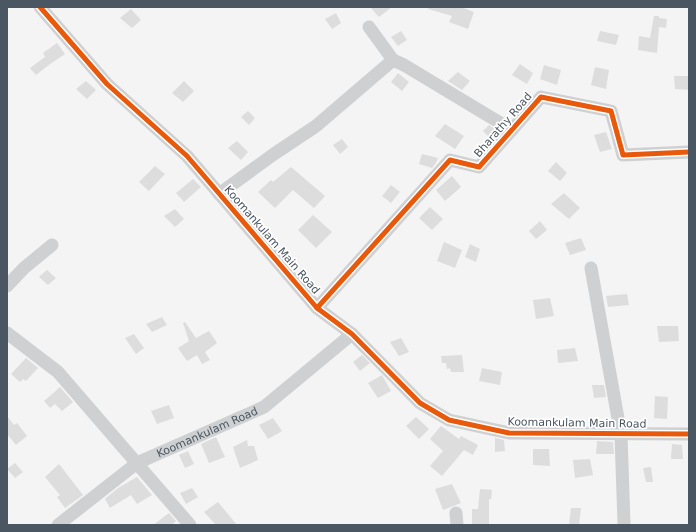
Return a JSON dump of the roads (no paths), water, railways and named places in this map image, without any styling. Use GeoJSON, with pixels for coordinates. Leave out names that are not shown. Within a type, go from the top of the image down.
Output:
{"type":"FeatureCollection","features":[{"type":"Feature","properties":{"kind":"street","name":"Koomankulam Main Road"},"geometry":{"type":"LineString","coordinates":[[40,7],[106,84],[187,156],[317,308],[352,334],[420,403],[449,420],[509,433],[621,435],[689,434]]}},
{"type":"Feature","properties":{"kind":"street"},"geometry":{"type":"LineString","coordinates":[[369,27],[393,60],[404,65],[512,130]]}},
{"type":"Feature","properties":{"kind":"street"},"geometry":{"type":"LineString","coordinates":[[219,194],[316,126],[393,60]]}},
{"type":"Feature","properties":{"kind":"street","name":"Bharathy Road"},"geometry":{"type":"LineString","coordinates":[[317,308],[450,160],[479,167],[541,97],[611,111],[623,155],[689,152]]}},
{"type":"Feature","properties":{"kind":"street"},"geometry":{"type":"LineString","coordinates":[[7,286],[24,268],[52,245]]}},
{"type":"Feature","properties":{"kind":"street"},"geometry":{"type":"LineString","coordinates":[[591,268],[621,435],[624,524]]}},
{"type":"Feature","properties":{"kind":"street"},"geometry":{"type":"LineString","coordinates":[[7,333],[58,372],[190,525]]}},
{"type":"Feature","properties":{"kind":"street","name":"Koomankulam Road"},"geometry":{"type":"LineString","coordinates":[[58,525],[137,463],[264,407],[352,334]]}}]}
